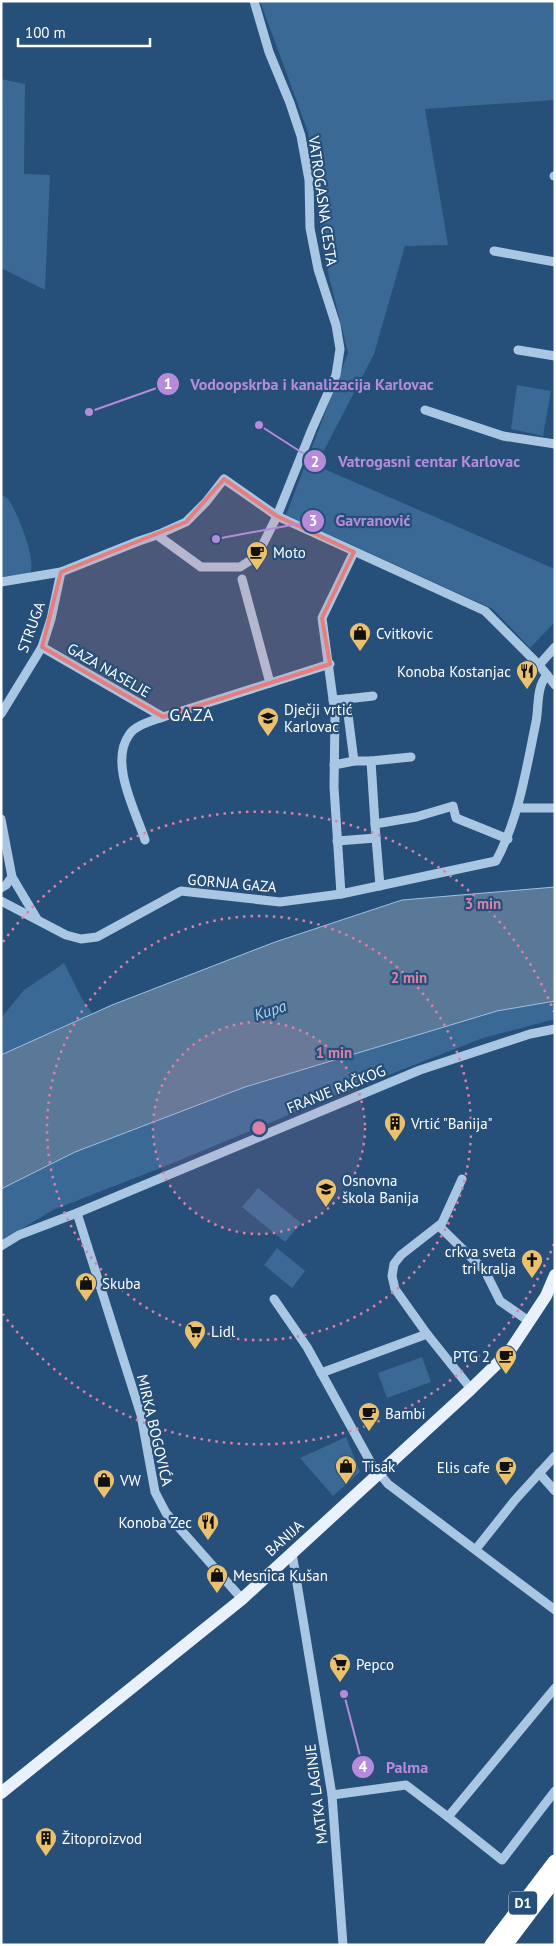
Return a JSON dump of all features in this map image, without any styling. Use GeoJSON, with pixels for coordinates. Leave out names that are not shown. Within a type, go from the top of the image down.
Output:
{"type":"FeatureCollection","features":[{"type":"Feature","properties":{"kind":"highway","name":"D1"},"geometry":{"type":"LineString","coordinates":[[492,1945],[555,1862]]}},
{"type":"Feature","properties":{"kind":"highway","name":"D1"},"geometry":{"type":"LineString","coordinates":[[505,1945],[555,1879]]}},
{"type":"Feature","properties":{"kind":"main road","name":"BANIJA"},"geometry":{"type":"LineString","coordinates":[[1,1793],[242,1599],[471,1389],[509,1352],[546,1296],[555,1275]]}},
{"type":"Feature","properties":{"kind":"street","name":"VATROGASNA CESTA"},"geometry":{"type":"LineString","coordinates":[[157,535],[202,567],[240,567],[251,560],[262,546],[277,516],[336,375],[340,349],[336,326],[318,269],[310,228],[309,180],[301,136],[269,52],[254,1]]}},
{"type":"Feature","properties":{"kind":"street"},"geometry":{"type":"LineString","coordinates":[[494,251],[555,262]]}},
{"type":"Feature","properties":{"kind":"street"},"geometry":{"type":"LineString","coordinates":[[518,350],[555,356]]}},
{"type":"Feature","properties":{"kind":"street"},"geometry":{"type":"LineString","coordinates":[[425,410],[503,436],[555,444]]}},
{"type":"Feature","properties":{"kind":"street"},"geometry":{"type":"LineString","coordinates":[[1,582],[61,572],[186,522],[206,502],[224,479],[277,516],[485,611],[539,665],[555,685]]}},
{"type":"Feature","properties":{"kind":"street"},"geometry":{"type":"LineString","coordinates":[[341,894],[334,765],[335,714],[330,664],[322,618],[354,552]]}},
{"type":"Feature","properties":{"kind":"street","name":"STRUGA"},"geometry":{"type":"LineString","coordinates":[[1,714],[42,647],[51,619],[61,572]]}},
{"type":"Feature","properties":{"kind":"street"},"geometry":{"type":"LineString","coordinates":[[242,580],[270,683]]}},
{"type":"Feature","properties":{"kind":"street","name":"GAZA NASELJE"},"geometry":{"type":"LineString","coordinates":[[42,647],[163,717]]}},
{"type":"Feature","properties":{"kind":"street"},"geometry":{"type":"LineString","coordinates":[[539,665],[555,647]]}},
{"type":"Feature","properties":{"kind":"street","name":"GAZA NASELJE"},"geometry":{"type":"LineString","coordinates":[[145,840],[121,772],[122,751],[129,734],[163,717],[330,664]]}},
{"type":"Feature","properties":{"kind":"street"},"geometry":{"type":"LineString","coordinates":[[376,824],[416,817],[453,806],[456,818],[508,839],[518,808],[537,719],[542,681],[547,675]]}},
{"type":"Feature","properties":{"kind":"street"},"geometry":{"type":"LineString","coordinates":[[334,700],[373,696]]}},
{"type":"Feature","properties":{"kind":"street"},"geometry":{"type":"LineString","coordinates":[[346,699],[354,761]]}},
{"type":"Feature","properties":{"kind":"street"},"geometry":{"type":"LineString","coordinates":[[334,765],[354,761],[411,757]]}},
{"type":"Feature","properties":{"kind":"street"},"geometry":{"type":"LineString","coordinates":[[371,761],[380,886]]}},
{"type":"Feature","properties":{"kind":"street"},"geometry":{"type":"LineString","coordinates":[[518,808],[555,808]]}},
{"type":"Feature","properties":{"kind":"street"},"geometry":{"type":"LineString","coordinates":[[1,819],[12,877],[37,919]]}},
{"type":"Feature","properties":{"kind":"street"},"geometry":{"type":"LineString","coordinates":[[337,841],[376,838]]}},
{"type":"Feature","properties":{"kind":"street","name":"GORNJA GAZA"},"geometry":{"type":"LineString","coordinates":[[37,919],[66,935],[81,939],[97,937],[181,891],[280,902],[341,894],[496,861],[508,839]]}},
{"type":"Feature","properties":{"kind":"street"},"geometry":{"type":"LineString","coordinates":[[1,888],[12,877]]}},
{"type":"Feature","properties":{"kind":"street"},"geometry":{"type":"LineString","coordinates":[[1,901],[37,919]]}},
{"type":"Feature","properties":{"kind":"street","name":"FRANJE RAČKOG"},"geometry":{"type":"LineString","coordinates":[[1,1246],[19,1235],[78,1213],[420,1070],[530,1034],[555,1029]]}},
{"type":"Feature","properties":{"kind":"street"},"geometry":{"type":"LineString","coordinates":[[462,1179],[446,1217],[439,1226],[401,1255],[394,1264],[392,1276],[395,1289],[427,1334],[471,1389]]}},
{"type":"Feature","properties":{"kind":"street","name":"MIRKA BOGOVIĆA"},"geometry":{"type":"LineString","coordinates":[[78,1213],[140,1415],[155,1492],[159,1502],[166,1513],[242,1599]]}},
{"type":"Feature","properties":{"kind":"street"},"geometry":{"type":"LineString","coordinates":[[439,1226],[485,1271],[500,1300],[530,1322]]}},
{"type":"Feature","properties":{"kind":"street"},"geometry":{"type":"LineString","coordinates":[[274,1299],[307,1347],[379,1474],[388,1484],[555,1610]]}},
{"type":"Feature","properties":{"kind":"street"},"geometry":{"type":"LineString","coordinates":[[321,1373],[427,1334]]}},
{"type":"Feature","properties":{"kind":"street"},"geometry":{"type":"LineString","coordinates":[[476,1549],[514,1500],[555,1456]]}},
{"type":"Feature","properties":{"kind":"street"},"geometry":{"type":"LineString","coordinates":[[539,1473],[555,1491]]}},
{"type":"Feature","properties":{"kind":"street","name":"MATKA LAGINJE"},"geometry":{"type":"LineString","coordinates":[[292,1553],[332,1795],[344,1945]]}},
{"type":"Feature","properties":{"kind":"street"},"geometry":{"type":"LineString","coordinates":[[448,1817],[555,1688]]}},
{"type":"Feature","properties":{"kind":"street"},"geometry":{"type":"LineString","coordinates":[[332,1795],[406,1785],[502,1860],[555,1791]]}},
{"type":"Feature","properties":{"kind":"highlighted area"},"geometry":{"type":"Polygon","coordinates":[[[224,479],[277,516],[354,552],[322,618],[330,664],[163,717],[42,647],[61,572],[186,522],[224,479]]]}},
{"type":"Feature","properties":{"kind":"shaded area"},"geometry":{"type":"Polygon","coordinates":[[[260,1],[555,1],[555,100],[425,109],[448,245],[405,246],[374,354],[317,464],[322,468],[555,569],[555,622],[530,648],[493,609],[286,515],[348,353],[324,256],[308,132],[260,1]]]}},
{"type":"Feature","properties":{"kind":"shaded area"},"geometry":{"type":"Polygon","coordinates":[[[1,79],[25,84],[24,174],[50,175],[45,290],[1,268],[1,79]]]}},
{"type":"Feature","properties":{"kind":"shaded area"},"geometry":{"type":"Polygon","coordinates":[[[517,385],[551,391],[543,436],[511,429],[517,385]]]}},
{"type":"Feature","properties":{"kind":"shaded area"},"geometry":{"type":"Polygon","coordinates":[[[1,494],[12,505],[21,524],[31,559],[29,574],[1,577],[1,494]]]}},
{"type":"Feature","properties":{"kind":"shaded area"},"geometry":{"type":"Polygon","coordinates":[[[64,963],[82,999],[93,1014],[1,1055],[1,1018],[24,990],[64,963]]]}},
{"type":"Feature","properties":{"kind":"shaded area"},"geometry":{"type":"Polygon","coordinates":[[[555,1001],[555,1019],[483,1038],[327,1099],[53,1210],[1,1241],[1,1189],[75,1152],[245,1087],[497,1011],[555,1001]]]}},
{"type":"Feature","properties":{"kind":"shaded area"},"geometry":{"type":"Polygon","coordinates":[[[258,1188],[301,1223],[285,1242],[242,1207],[258,1188]]]}},
{"type":"Feature","properties":{"kind":"shaded area"},"geometry":{"type":"Polygon","coordinates":[[[277,1248],[305,1271],[292,1288],[264,1265],[277,1248]]]}},
{"type":"Feature","properties":{"kind":"shaded area"},"geometry":{"type":"Polygon","coordinates":[[[422,1357],[431,1382],[387,1398],[378,1373],[422,1357]]]}},
{"type":"Feature","properties":{"kind":"shaded area"},"geometry":{"type":"Polygon","coordinates":[[[346,1437],[360,1472],[333,1496],[300,1458],[346,1437]]]}},
{"type":"Feature","properties":{"kind":"water","name":"Kupa"},"geometry":{"type":"Polygon","coordinates":[[[555,887],[555,1001],[497,1011],[245,1087],[75,1152],[1,1189],[1,1055],[112,1005],[275,942],[402,900],[555,887]]]}},
{"type":"Feature","properties":{"kind":"place","name":"Vodoopskrba i kanalizacija Karlovac"},"geometry":{"type":"Point","coordinates":[89,412]}},
{"type":"Feature","properties":{"kind":"place","name":"Vatrogasni centar Karlovac"},"geometry":{"type":"Point","coordinates":[259,425]}},
{"type":"Feature","properties":{"kind":"place","name":"Gavranović"},"geometry":{"type":"Point","coordinates":[216,539]}},
{"type":"Feature","properties":{"kind":"place","name":"Moto"},"geometry":{"type":"Point","coordinates":[257,571]}},
{"type":"Feature","properties":{"kind":"place","name":"Cvitkovic"},"geometry":{"type":"Point","coordinates":[360,652]}},
{"type":"Feature","properties":{"kind":"place","name":"Konoba Kostanjac"},"geometry":{"type":"Point","coordinates":[527,690]}},
{"type":"Feature","properties":{"kind":"place","name":"Dječji vrtić Karlovac"},"geometry":{"type":"Point","coordinates":[268,737]}},
{"type":"Feature","properties":{"kind":"place","name":"Vrtić \"Banija\""},"geometry":{"type":"Point","coordinates":[395,1142]}},
{"type":"Feature","properties":{"kind":"place","name":"Osnovna škola Banija"},"geometry":{"type":"Point","coordinates":[326,1208]}},
{"type":"Feature","properties":{"kind":"place","name":"crkva sveta tri kralja"},"geometry":{"type":"Point","coordinates":[532,1279]}},
{"type":"Feature","properties":{"kind":"place","name":"Skuba"},"geometry":{"type":"Point","coordinates":[86,1302]}},
{"type":"Feature","properties":{"kind":"place","name":"Lidl"},"geometry":{"type":"Point","coordinates":[195,1350]}},
{"type":"Feature","properties":{"kind":"place","name":"PTG 2"},"geometry":{"type":"Point","coordinates":[506,1375]}},
{"type":"Feature","properties":{"kind":"place","name":"Bambi"},"geometry":{"type":"Point","coordinates":[369,1432]}},
{"type":"Feature","properties":{"kind":"place","name":"Tisak"},"geometry":{"type":"Point","coordinates":[346,1485]}},
{"type":"Feature","properties":{"kind":"place","name":"Elis cafe"},"geometry":{"type":"Point","coordinates":[506,1486]}},
{"type":"Feature","properties":{"kind":"place","name":"VW"},"geometry":{"type":"Point","coordinates":[104,1499]}},
{"type":"Feature","properties":{"kind":"place","name":"Konoba Zec"},"geometry":{"type":"Point","coordinates":[208,1541]}},
{"type":"Feature","properties":{"kind":"place","name":"Mesnica Kušan"},"geometry":{"type":"Point","coordinates":[217,1594]}},
{"type":"Feature","properties":{"kind":"place","name":"Pepco"},"geometry":{"type":"Point","coordinates":[340,1683]}},
{"type":"Feature","properties":{"kind":"place","name":"Palma"},"geometry":{"type":"Point","coordinates":[344,1694]}},
{"type":"Feature","properties":{"kind":"place","name":"Žitoproizvod"},"geometry":{"type":"Point","coordinates":[46,1857]}},
{"type":"Feature","properties":{"kind":"district","name":"GAZA"},"geometry":{"type":"Point","coordinates":[192,714]}}]}
